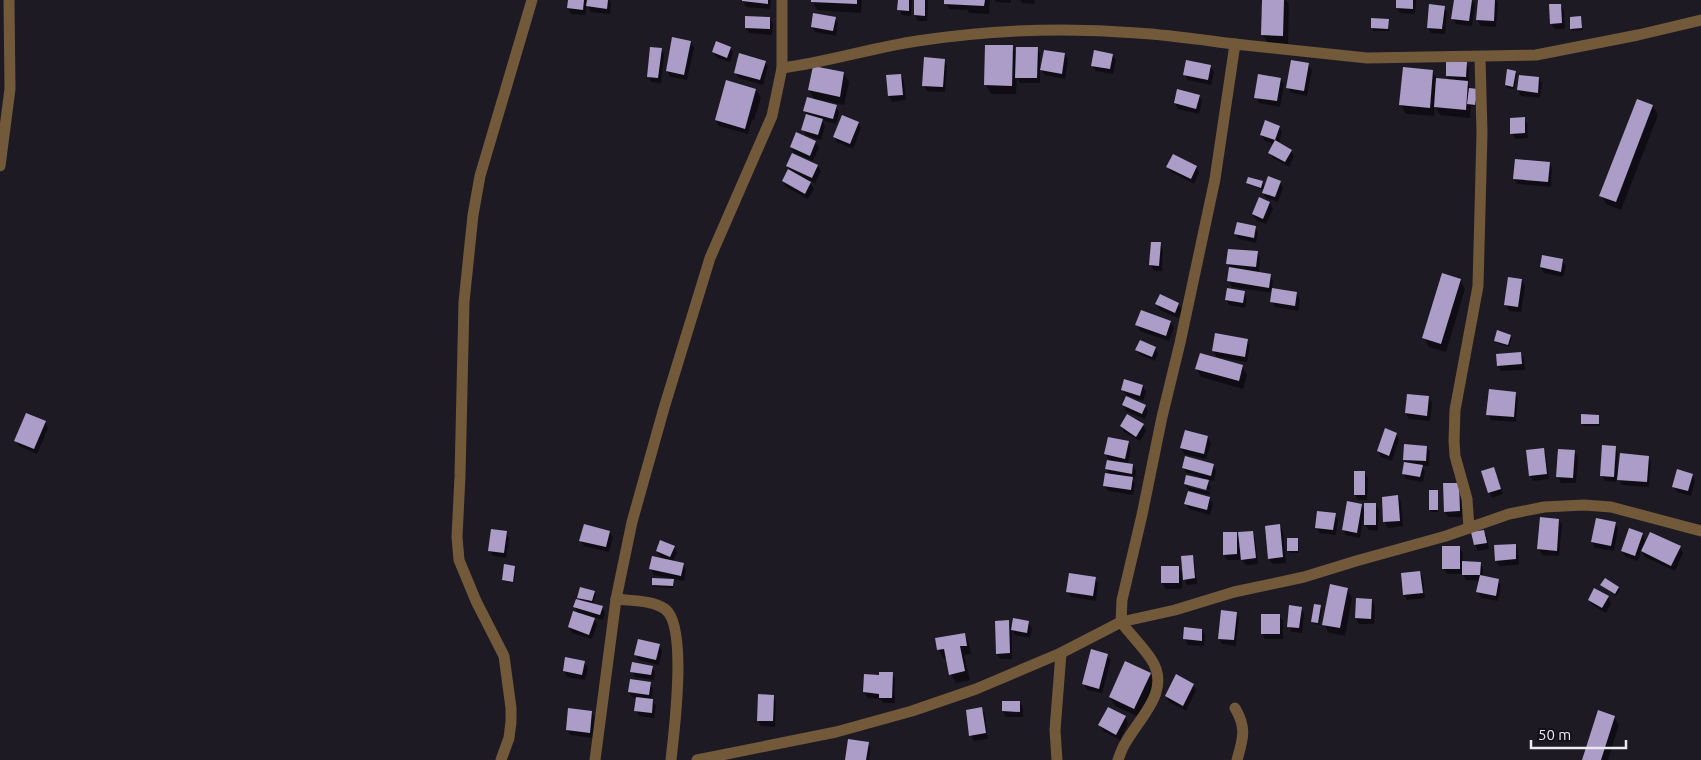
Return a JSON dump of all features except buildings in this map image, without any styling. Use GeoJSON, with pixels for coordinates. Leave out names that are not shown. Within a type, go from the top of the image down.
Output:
{"type":"FeatureCollection","features":[{"type":"Feature","properties":{"kind":"street"},"geometry":{"type":"LineString","coordinates":[[0,166],[10,89],[9,0]]}},
{"type":"Feature","properties":{"kind":"street"},"geometry":{"type":"LineString","coordinates":[[501,760],[509,738],[511,722],[504,656],[458,560],[457,537],[464,302],[472,215],[480,176],[532,0]]}},
{"type":"Feature","properties":{"kind":"street"},"geometry":{"type":"LineString","coordinates":[[595,760],[616,599],[632,522],[710,258],[772,116],[782,68],[782,0]]}},
{"type":"Feature","properties":{"kind":"street"},"geometry":{"type":"LineString","coordinates":[[782,68],[815,64],[916,41],[988,33],[1046,30],[1138,33],[1367,58],[1536,55],[1638,35],[1701,20]]}},
{"type":"Feature","properties":{"kind":"street"},"geometry":{"type":"LineString","coordinates":[[1118,760],[1126,742],[1152,703],[1158,684],[1151,660],[1121,622],[1122,600],[1215,179],[1235,44]]}},
{"type":"Feature","properties":{"kind":"street"},"geometry":{"type":"LineString","coordinates":[[1469,528],[1466,499],[1455,456],[1454,441],[1455,410],[1478,286],[1482,133],[1480,57]]}},
{"type":"Feature","properties":{"kind":"street"},"geometry":{"type":"LineString","coordinates":[[697,760],[836,732],[912,711],[976,689],[1061,653],[1121,622],[1175,610],[1234,592],[1304,577],[1446,536],[1509,514],[1544,507],[1584,505],[1611,507],[1701,531]]}},
{"type":"Feature","properties":{"kind":"street"},"geometry":{"type":"LineString","coordinates":[[616,599],[650,603],[665,610],[675,628],[678,652],[678,678],[671,760]]}},
{"type":"Feature","properties":{"kind":"street"},"geometry":{"type":"LineString","coordinates":[[1056,760],[1055,730],[1061,653]]}},
{"type":"Feature","properties":{"kind":"street"},"geometry":{"type":"LineString","coordinates":[[1235,708],[1242,720],[1243,738],[1237,760]]}}]}
